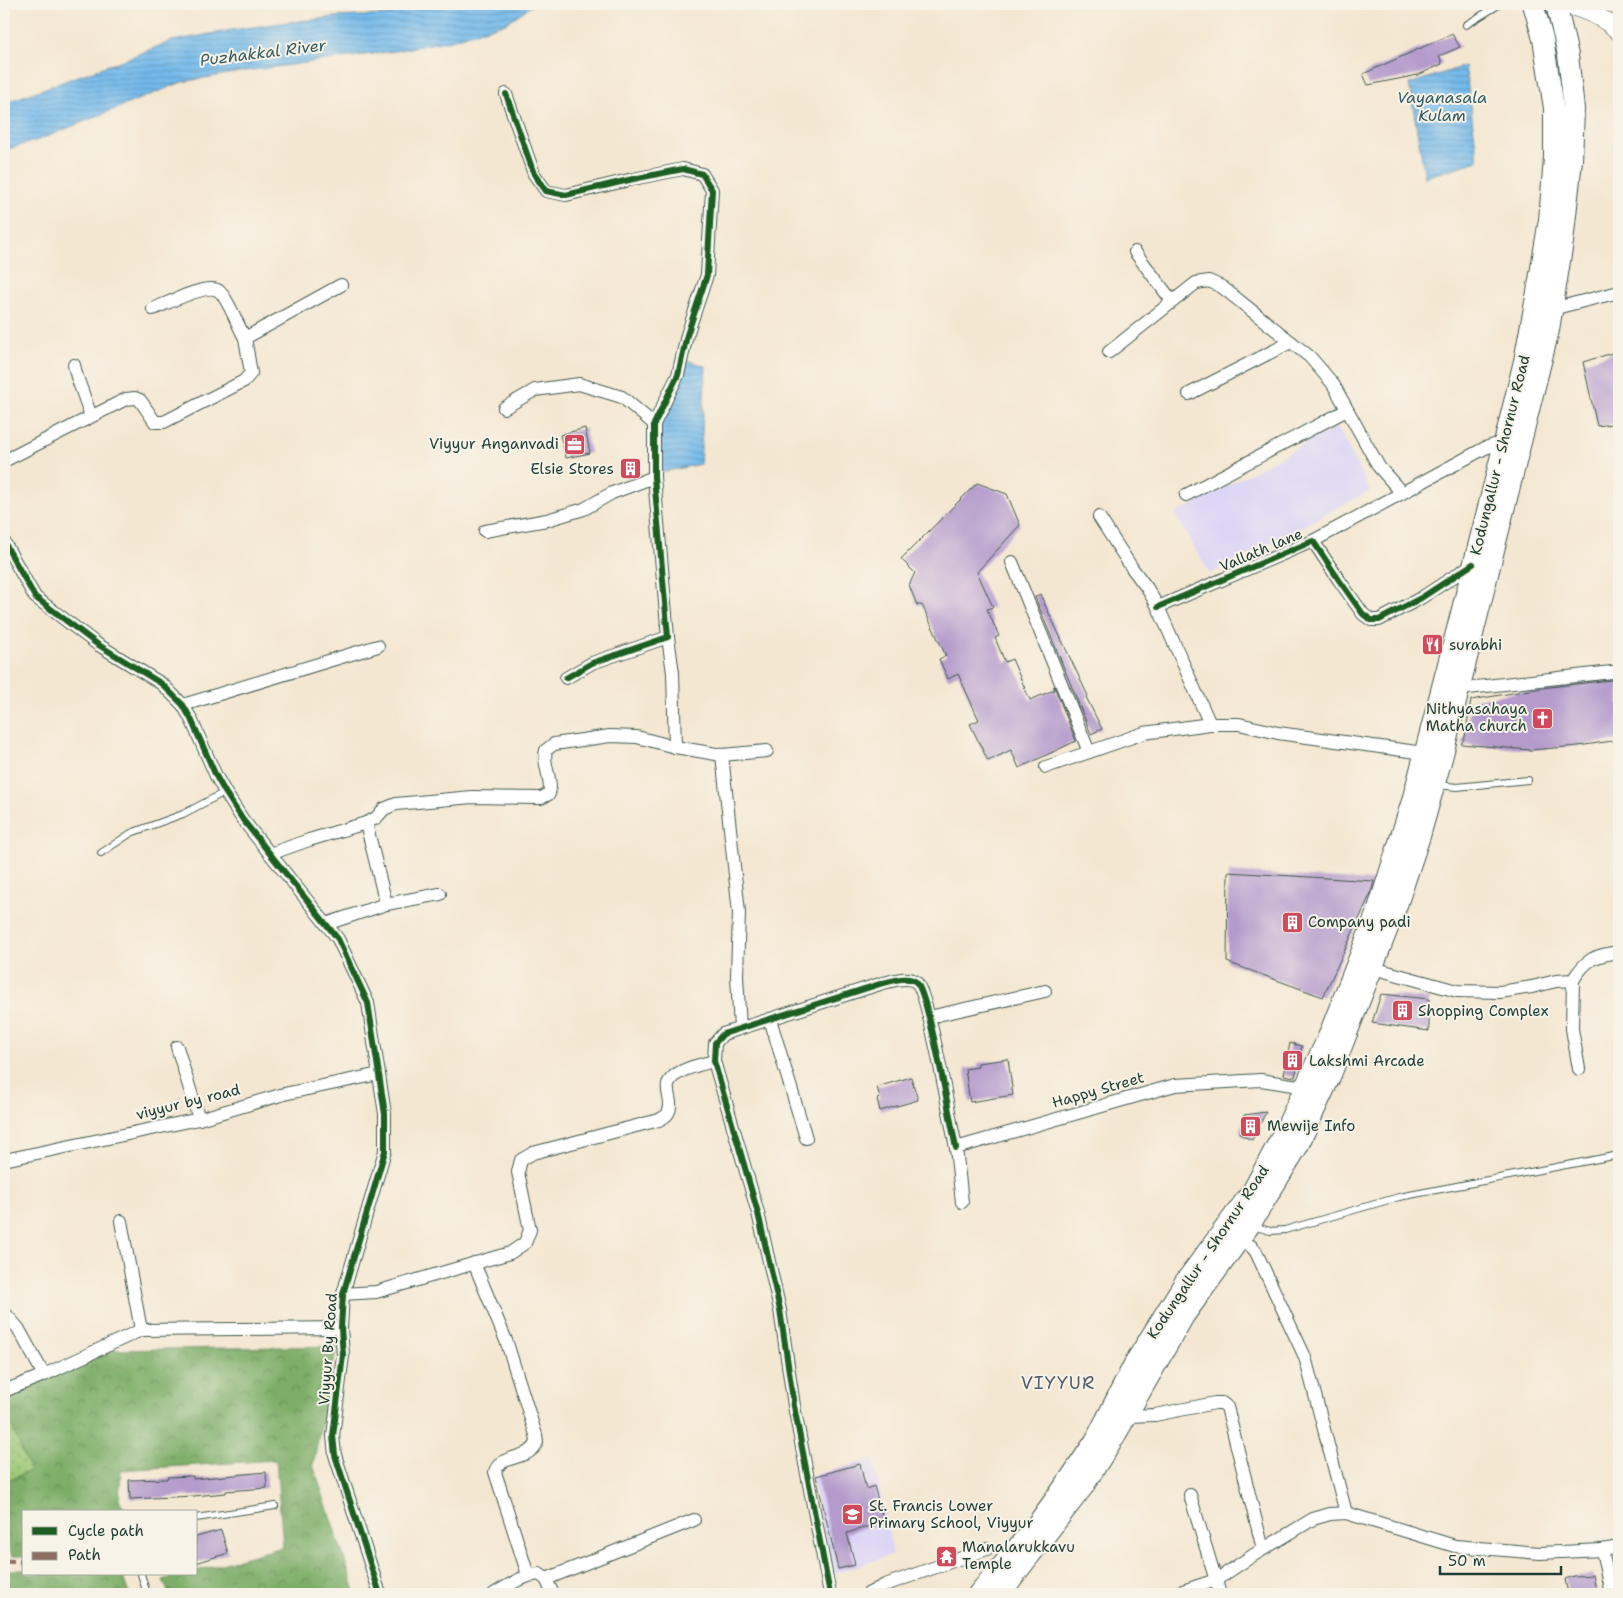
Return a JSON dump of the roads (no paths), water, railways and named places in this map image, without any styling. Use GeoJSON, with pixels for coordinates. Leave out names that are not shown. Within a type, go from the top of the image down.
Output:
{"type":"FeatureCollection","features":[{"type":"Feature","properties":{"kind":"main road","name":"Kodungallur - Shornur Road"},"geometry":{"type":"LineString","coordinates":[[978,1594],[1037,1524],[1068,1481],[1094,1441],[1135,1362],[1184,1283],[1253,1190],[1284,1132],[1314,1088],[1373,968],[1400,896],[1420,836],[1459,689],[1526,423],[1552,308],[1563,242],[1572,160],[1574,109],[1568,55],[1556,4]]}},
{"type":"Feature","properties":{"kind":"main road"},"geometry":{"type":"LineString","coordinates":[[1565,4],[1580,8],[1611,23],[1619,32]]}},
{"type":"Feature","properties":{"kind":"main road","name":"Kodungallur - Shornur Road"},"geometry":{"type":"LineString","coordinates":[[1000,1594],[1083,1487],[1127,1416],[1184,1316],[1245,1232],[1298,1146],[1328,1037],[1377,912],[1412,801],[1474,564],[1524,361],[1549,220],[1554,158],[1554,108],[1537,5]]}},
{"type":"Feature","properties":{"kind":"street"},"geometry":{"type":"LineString","coordinates":[[506,94],[534,174],[546,190],[566,195],[683,169],[702,174],[712,190],[707,275],[688,334],[678,375],[654,424],[654,477],[672,673],[675,747]]}},
{"type":"Feature","properties":{"kind":"street"},"geometry":{"type":"LineString","coordinates":[[1135,252],[1172,301]]}},
{"type":"Feature","properties":{"kind":"street"},"geometry":{"type":"LineString","coordinates":[[1109,352],[1196,283],[1208,281],[1222,287],[1310,357],[1327,377],[1379,467],[1402,493]]}},
{"type":"Feature","properties":{"kind":"street"},"geometry":{"type":"LineString","coordinates":[[245,338],[341,285]]}},
{"type":"Feature","properties":{"kind":"street"},"geometry":{"type":"LineString","coordinates":[[4,461],[126,399],[135,398],[140,400],[155,422],[164,422],[244,381],[251,373],[245,338],[218,290],[211,288],[199,290],[153,309]]}},
{"type":"Feature","properties":{"kind":"street"},"geometry":{"type":"LineString","coordinates":[[1552,308],[1619,292]]}},
{"type":"Feature","properties":{"kind":"street"},"geometry":{"type":"LineString","coordinates":[[1189,394],[1291,342]]}},
{"type":"Feature","properties":{"kind":"street"},"geometry":{"type":"LineString","coordinates":[[74,365],[91,416]]}},
{"type":"Feature","properties":{"kind":"street"},"geometry":{"type":"LineString","coordinates":[[504,408],[535,390],[579,384],[622,397],[654,424]]}},
{"type":"Feature","properties":{"kind":"street"},"geometry":{"type":"LineString","coordinates":[[1186,494],[1347,410]]}},
{"type":"Feature","properties":{"kind":"street"},"geometry":{"type":"LineString","coordinates":[[1313,540],[1485,448],[1504,442]]}},
{"type":"Feature","properties":{"kind":"street"},"geometry":{"type":"LineString","coordinates":[[485,531],[547,520],[584,509],[612,493],[654,477]]}},
{"type":"Feature","properties":{"kind":"street"},"geometry":{"type":"LineString","coordinates":[[1099,517],[1158,607],[1210,724]]}},
{"type":"Feature","properties":{"kind":"street","name":"Vallath lane"},"geometry":{"type":"LineString","coordinates":[[1158,607],[1313,540],[1363,614],[1371,620],[1379,620],[1421,598],[1474,564]]}},
{"type":"Feature","properties":{"kind":"street","name":"Viyyur By Road"},"geometry":{"type":"LineString","coordinates":[[4,542],[35,597],[97,644],[162,684],[183,705],[225,792],[243,820],[338,938],[368,1003],[385,1114],[385,1151],[343,1294],[341,1328],[343,1355],[333,1436],[335,1455],[380,1594]]}},
{"type":"Feature","properties":{"kind":"street"},"geometry":{"type":"LineString","coordinates":[[1012,562],[1089,752]]}},
{"type":"Feature","properties":{"kind":"street"},"geometry":{"type":"LineString","coordinates":[[566,678],[592,663],[668,637]]}},
{"type":"Feature","properties":{"kind":"street"},"geometry":{"type":"LineString","coordinates":[[183,705],[378,646]]}},
{"type":"Feature","properties":{"kind":"street"},"geometry":{"type":"LineString","coordinates":[[1459,689],[1612,672]]}},
{"type":"Feature","properties":{"kind":"street"},"geometry":{"type":"LineString","coordinates":[[1046,767],[1144,733],[1210,724],[1239,724],[1278,733],[1424,754]]}},
{"type":"Feature","properties":{"kind":"street"},"geometry":{"type":"LineString","coordinates":[[270,854],[366,823],[376,818],[384,809],[396,804],[472,797],[541,798],[549,794],[551,786],[544,758],[546,750],[554,744],[610,736],[637,737],[722,756],[767,752]]}},
{"type":"Feature","properties":{"kind":"street"},"geometry":{"type":"LineString","coordinates":[[722,756],[738,912],[737,976],[740,1028]]}},
{"type":"Feature","properties":{"kind":"street"},"geometry":{"type":"LineString","coordinates":[[366,823],[386,904]]}},
{"type":"Feature","properties":{"kind":"street"},"geometry":{"type":"LineString","coordinates":[[326,924],[386,904],[440,894]]}},
{"type":"Feature","properties":{"kind":"street"},"geometry":{"type":"LineString","coordinates":[[1579,1069],[1572,1028],[1573,980],[1582,966],[1594,958],[1619,952]]}},
{"type":"Feature","properties":{"kind":"street"},"geometry":{"type":"LineString","coordinates":[[1373,968],[1457,991],[1500,992],[1556,981],[1573,980]]}},
{"type":"Feature","properties":{"kind":"street"},"geometry":{"type":"LineString","coordinates":[[830,1594],[794,1406],[780,1310],[758,1213],[714,1061],[715,1043],[723,1034],[883,983],[907,978],[917,982],[923,991],[956,1148],[962,1202]]}},
{"type":"Feature","properties":{"kind":"street"},"geometry":{"type":"LineString","coordinates":[[929,1017],[1045,991]]}},
{"type":"Feature","properties":{"kind":"street"},"geometry":{"type":"LineString","coordinates":[[770,1019],[806,1138]]}},
{"type":"Feature","properties":{"kind":"street"},"geometry":{"type":"LineString","coordinates":[[177,1046],[199,1119]]}},
{"type":"Feature","properties":{"kind":"street"},"geometry":{"type":"LineString","coordinates":[[343,1294],[376,1292],[510,1253],[525,1243],[530,1230],[518,1172],[521,1160],[533,1153],[659,1120],[668,1114],[670,1107],[667,1087],[671,1078],[687,1069],[714,1061]]}},
{"type":"Feature","properties":{"kind":"street","name":"viyyur by road"},"geometry":{"type":"LineString","coordinates":[[4,1160],[199,1119],[284,1094],[380,1074]]}},
{"type":"Feature","properties":{"kind":"street","name":"Happy Street"},"geometry":{"type":"LineString","coordinates":[[956,1148],[1175,1085],[1261,1080],[1314,1088]]}},
{"type":"Feature","properties":{"kind":"street"},"geometry":{"type":"LineString","coordinates":[[121,1221],[141,1330]]}},
{"type":"Feature","properties":{"kind":"street"},"geometry":{"type":"LineString","coordinates":[[1245,1232],[1305,1357],[1346,1513]]}},
{"type":"Feature","properties":{"kind":"street"},"geometry":{"type":"LineString","coordinates":[[474,1263],[507,1343],[536,1435],[537,1442],[531,1451],[500,1463],[495,1472],[528,1575]]}},
{"type":"Feature","properties":{"kind":"street"},"geometry":{"type":"LineString","coordinates":[[4,1312],[18,1328],[44,1375]]}},
{"type":"Feature","properties":{"kind":"street"},"geometry":{"type":"LineString","coordinates":[[4,1391],[44,1375],[141,1330],[341,1328]]}},
{"type":"Feature","properties":{"kind":"street"},"geometry":{"type":"LineString","coordinates":[[1127,1416],[1155,1415],[1215,1403],[1222,1403],[1227,1407],[1263,1549]]}},
{"type":"Feature","properties":{"kind":"street"},"geometry":{"type":"LineString","coordinates":[[1190,1495],[1220,1594]]}},
{"type":"Feature","properties":{"kind":"street"},"geometry":{"type":"LineString","coordinates":[[1174,1594],[1216,1580],[1313,1519],[1330,1514],[1346,1513],[1455,1546],[1540,1552],[1602,1550],[1619,1546]]}},
{"type":"Feature","properties":{"kind":"street"},"geometry":{"type":"LineString","coordinates":[[546,1579],[694,1520]]}},
{"type":"Feature","properties":{"kind":"street"},"geometry":{"type":"LineString","coordinates":[[868,1594],[885,1585],[988,1549]]}},
{"type":"Feature","properties":{"kind":"street"},"geometry":{"type":"LineString","coordinates":[[1602,1550],[1611,1594]]}},
{"type":"Feature","properties":{"kind":"street"},"geometry":{"type":"LineString","coordinates":[[494,1594],[518,1579],[528,1575],[539,1574],[546,1579],[553,1594]]}},
{"type":"Feature","properties":{"kind":"lane"},"geometry":{"type":"LineString","coordinates":[[1466,25],[1500,4]]}},
{"type":"Feature","properties":{"kind":"lane"},"geometry":{"type":"LineString","coordinates":[[1434,784],[1457,787],[1528,780]]}},
{"type":"Feature","properties":{"kind":"lane"},"geometry":{"type":"LineString","coordinates":[[101,853],[131,832],[183,814],[225,792]]}},
{"type":"Feature","properties":{"kind":"lane"},"geometry":{"type":"LineString","coordinates":[[1245,1232],[1285,1230],[1399,1197],[1619,1156]]}},
{"type":"Feature","properties":{"kind":"lane"},"geometry":{"type":"LineString","coordinates":[[198,1518],[275,1506]]}},
{"type":"Feature","properties":{"kind":"lane"},"geometry":{"type":"LineString","coordinates":[[142,1576],[146,1594]]}},
{"type":"Feature","properties":{"kind":"water","name":"Puzhakkal River"},"geometry":{"type":"Polygon","coordinates":[[[425,4],[534,4],[506,23],[451,40],[394,51],[245,71],[182,82],[38,140],[4,150],[4,103],[172,41],[282,23],[336,17],[388,15],[425,4]]]}},
{"type":"Feature","properties":{"kind":"water","name":"Vayanasala Kulam"},"geometry":{"type":"Polygon","coordinates":[[[1465,66],[1478,161],[1425,177],[1409,84],[1465,66]]]}},
{"type":"Feature","properties":{"kind":"water"},"geometry":{"type":"Polygon","coordinates":[[[686,360],[706,366],[700,464],[658,473],[659,426],[686,360]]]}},
{"type":"Feature","properties":{"kind":"place","name":"Viyyur Anganvadi"},"geometry":{"type":"Point","coordinates":[575,444]}},
{"type":"Feature","properties":{"kind":"place","name":"Elsie Stores"},"geometry":{"type":"Point","coordinates":[630,469]}},
{"type":"Feature","properties":{"kind":"place","name":"surabhi"},"geometry":{"type":"Point","coordinates":[1433,645]}},
{"type":"Feature","properties":{"kind":"place","name":"Nithyasahaya Matha church"},"geometry":{"type":"Point","coordinates":[1543,718]}},
{"type":"Feature","properties":{"kind":"place","name":"Company padi"},"geometry":{"type":"Point","coordinates":[1292,922]}},
{"type":"Feature","properties":{"kind":"place","name":"Shopping Complex"},"geometry":{"type":"Point","coordinates":[1402,1011]}},
{"type":"Feature","properties":{"kind":"place","name":"Lakshmi Arcade"},"geometry":{"type":"Point","coordinates":[1293,1061]}},
{"type":"Feature","properties":{"kind":"place","name":"Mewije Info"},"geometry":{"type":"Point","coordinates":[1251,1126]}},
{"type":"Feature","properties":{"kind":"place","name":"St. Francis Lower Primary School, Viyyur"},"geometry":{"type":"Point","coordinates":[853,1515]}},
{"type":"Feature","properties":{"kind":"place","name":"Manalarukkavu Temple"},"geometry":{"type":"Point","coordinates":[946,1556]}},
{"type":"Feature","properties":{"kind":"district","name":"VIYYUR"},"geometry":{"type":"Point","coordinates":[1058,1383]}}]}
